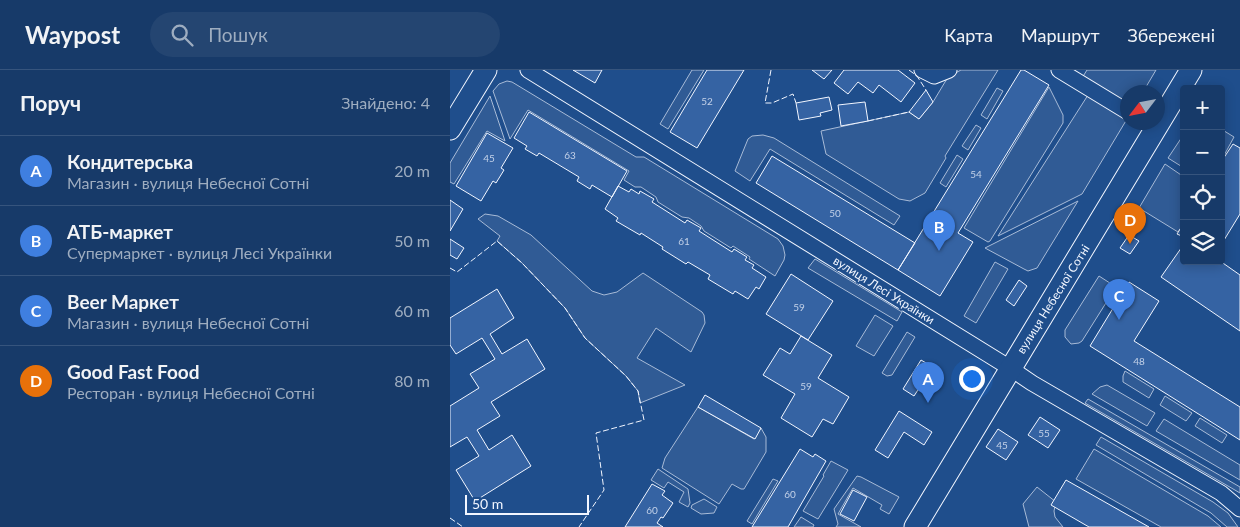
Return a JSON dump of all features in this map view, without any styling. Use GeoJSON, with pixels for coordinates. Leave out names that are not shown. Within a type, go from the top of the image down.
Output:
{"type":"FeatureCollection","features":[{"type":"Feature","properties":{"kind":"street"},"geometry":{"type":"LineString","coordinates":[[450,128],[486,70]]}},
{"type":"Feature","properties":{"kind":"street","name":"вулиця Лесі Українки"},"geometry":{"type":"LineString","coordinates":[[528,70],[1010,368],[1032,384],[1221,494],[1240,509]]}},
{"type":"Feature","properties":{"kind":"street"},"geometry":{"type":"LineString","coordinates":[[922,70],[934,76],[949,70]]}},
{"type":"Feature","properties":{"kind":"street"},"geometry":{"type":"LineString","coordinates":[[1059,70],[1120,107]]}},
{"type":"Feature","properties":{"kind":"street","name":"вулиця Небесної Сотні"},"geometry":{"type":"LineString","coordinates":[[1165,106],[1191,70]]}},
{"type":"Feature","properties":{"kind":"street","name":"вулиця Небесної Сотні"},"geometry":{"type":"LineString","coordinates":[[914,527],[1010,368],[1148,130]]}},
{"type":"Feature","properties":{"kind":"shaded area"},"geometry":{"type":"Polygon","coordinates":[[[692,70],[704,70],[668,129],[660,124],[692,70]]]}},
{"type":"Feature","properties":{"kind":"shaded area"},"geometry":{"type":"Polygon","coordinates":[[[961,70],[998,70],[945,156],[946,158],[925,193],[910,201],[899,199],[826,154],[821,131],[909,112],[919,119],[933,102],[948,77],[961,70]]]}},
{"type":"Feature","properties":{"kind":"shaded area"},"geometry":{"type":"Polygon","coordinates":[[[1087,70],[1156,70],[1147,85],[1120,85],[1120,102],[1082,78],[1087,70]]]}},
{"type":"Feature","properties":{"kind":"shaded area"},"geometry":{"type":"Polygon","coordinates":[[[507,81],[512,82],[636,157],[644,157],[778,239],[783,246],[785,255],[775,276],[733,246],[731,248],[704,231],[701,226],[689,218],[682,217],[658,202],[656,197],[641,187],[635,187],[624,180],[629,171],[528,110],[510,139],[493,91],[499,84],[507,81]]]}},
{"type":"Feature","properties":{"kind":"shaded area"},"geometry":{"type":"Polygon","coordinates":[[[1049,87],[1063,115],[1063,123],[988,242],[964,228],[1049,87]]]}},
{"type":"Feature","properties":{"kind":"shaded area"},"geometry":{"type":"Polygon","coordinates":[[[997,88],[1003,91],[987,119],[981,115],[997,88]]]}},
{"type":"Feature","properties":{"kind":"shaded area"},"geometry":{"type":"Polygon","coordinates":[[[1088,95],[1120,115],[1120,130],[1082,194],[998,236],[1088,95]]]}},
{"type":"Feature","properties":{"kind":"shaded area"},"geometry":{"type":"Polygon","coordinates":[[[490,96],[505,141],[487,131],[454,184],[450,182],[450,163],[490,96]]]}},
{"type":"Feature","properties":{"kind":"shaded area"},"geometry":{"type":"Polygon","coordinates":[[[976,125],[981,128],[968,150],[962,146],[976,125]]]}},
{"type":"Feature","properties":{"kind":"shaded area"},"geometry":{"type":"Polygon","coordinates":[[[1225,131],[1234,137],[1225,154],[1225,131]]]}},
{"type":"Feature","properties":{"kind":"shaded area"},"geometry":{"type":"Polygon","coordinates":[[[763,135],[774,138],[900,216],[894,225],[770,149],[750,181],[735,171],[748,139],[752,136],[763,135]]]}},
{"type":"Feature","properties":{"kind":"shaded area"},"geometry":{"type":"Polygon","coordinates":[[[1180,140],[1180,166],[1168,158],[1180,140]]]}},
{"type":"Feature","properties":{"kind":"shaded area"},"geometry":{"type":"Polygon","coordinates":[[[957,155],[963,159],[946,187],[940,183],[957,155]]]}},
{"type":"Feature","properties":{"kind":"shaded area"},"geometry":{"type":"Polygon","coordinates":[[[1165,164],[1180,174],[1180,229],[1178,232],[1139,208],[1165,164]]]}},
{"type":"Feature","properties":{"kind":"shaded area"},"geometry":{"type":"Polygon","coordinates":[[[1078,201],[1037,268],[1028,271],[985,248],[1078,201]]]}},
{"type":"Feature","properties":{"kind":"shaded area"},"geometry":{"type":"Polygon","coordinates":[[[485,214],[498,216],[531,235],[592,291],[604,295],[617,292],[643,273],[702,312],[705,323],[691,352],[656,328],[637,358],[685,385],[640,403],[638,391],[626,376],[585,338],[565,308],[522,263],[497,241],[500,236],[478,219],[485,214]]]}},
{"type":"Feature","properties":{"kind":"shaded area"},"geometry":{"type":"Polygon","coordinates":[[[815,259],[902,312],[897,321],[808,268],[815,259]]]}},
{"type":"Feature","properties":{"kind":"shaded area"},"geometry":{"type":"Polygon","coordinates":[[[995,262],[1008,269],[976,323],[964,316],[995,262]]]}},
{"type":"Feature","properties":{"kind":"shaded area"},"geometry":{"type":"Polygon","coordinates":[[[1099,276],[1116,287],[1082,341],[1071,344],[1065,337],[1065,330],[1099,276]]]}},
{"type":"Feature","properties":{"kind":"shaded area"},"geometry":{"type":"Polygon","coordinates":[[[875,315],[893,326],[874,356],[856,346],[875,315]]]}},
{"type":"Feature","properties":{"kind":"shaded area"},"geometry":{"type":"Polygon","coordinates":[[[907,332],[915,337],[892,375],[887,376],[882,373],[907,332]]]}},
{"type":"Feature","properties":{"kind":"shaded area"},"geometry":{"type":"Polygon","coordinates":[[[1125,371],[1154,389],[1149,398],[1123,382],[1125,371]]]}},
{"type":"Feature","properties":{"kind":"shaded area"},"geometry":{"type":"Polygon","coordinates":[[[1107,385],[1155,413],[1147,426],[1092,394],[1100,387],[1107,385]]]}},
{"type":"Feature","properties":{"kind":"shaded area"},"geometry":{"type":"Polygon","coordinates":[[[1165,396],[1192,413],[1186,421],[1160,405],[1165,396]]]}},
{"type":"Feature","properties":{"kind":"shaded area"},"geometry":{"type":"Polygon","coordinates":[[[1088,399],[1240,487],[1240,493],[1085,403],[1088,399]]]}},
{"type":"Feature","properties":{"kind":"shaded area"},"geometry":{"type":"Polygon","coordinates":[[[698,407],[754,439],[761,428],[766,437],[766,452],[744,489],[732,484],[719,504],[662,468],[665,458],[698,407]]]}},
{"type":"Feature","properties":{"kind":"shaded area"},"geometry":{"type":"Polygon","coordinates":[[[1200,418],[1227,435],[1222,443],[1195,426],[1200,418]]]}},
{"type":"Feature","properties":{"kind":"shaded area"},"geometry":{"type":"Polygon","coordinates":[[[1164,419],[1240,465],[1240,480],[1156,431],[1164,419]]]}},
{"type":"Feature","properties":{"kind":"shaded area"},"geometry":{"type":"Polygon","coordinates":[[[1101,437],[1213,502],[1228,513],[1238,527],[1227,527],[1211,513],[1096,445],[1101,437]]]}},
{"type":"Feature","properties":{"kind":"shaded area"},"geometry":{"type":"Polygon","coordinates":[[[1094,449],[1208,516],[1221,527],[1161,527],[1076,479],[1094,449]]]}},
{"type":"Feature","properties":{"kind":"shaded area"},"geometry":{"type":"Polygon","coordinates":[[[831,461],[848,470],[818,519],[803,511],[831,461]]]}},
{"type":"Feature","properties":{"kind":"shaded area"},"geometry":{"type":"Polygon","coordinates":[[[658,469],[688,489],[690,503],[688,507],[679,502],[684,492],[668,482],[664,488],[651,480],[658,469]]]}},
{"type":"Feature","properties":{"kind":"shaded area"},"geometry":{"type":"Polygon","coordinates":[[[857,476],[899,497],[889,514],[880,509],[882,505],[853,488],[838,514],[861,527],[836,527],[838,524],[834,509],[857,476]]]}},
{"type":"Feature","properties":{"kind":"shaded area"},"geometry":{"type":"Polygon","coordinates":[[[773,479],[778,481],[752,524],[747,521],[773,479]]]}},
{"type":"Feature","properties":{"kind":"shaded area"},"geometry":{"type":"Polygon","coordinates":[[[1037,487],[1056,502],[1055,517],[1063,527],[1029,527],[1023,504],[1037,487]]]}},
{"type":"Feature","properties":{"kind":"shaded area"},"geometry":{"type":"Polygon","coordinates":[[[704,499],[717,507],[714,513],[701,514],[691,508],[692,505],[704,499]]]}},
{"type":"Feature","properties":{"kind":"shaded area"},"geometry":{"type":"Polygon","coordinates":[[[801,517],[814,525],[813,527],[794,527],[801,517]]]}},
{"type":"Feature","properties":{"kind":"building"},"geometry":{"type":"Polygon","coordinates":[[[573,70],[602,70],[595,83],[573,70]]]}},
{"type":"Feature","properties":{"kind":"building"},"geometry":{"type":"Polygon","coordinates":[[[707,70],[744,70],[697,148],[670,132],[707,70]]]}},
{"type":"Feature","properties":{"kind":"building"},"geometry":{"type":"Polygon","coordinates":[[[812,70],[832,70],[824,79],[812,70]]]}},
{"type":"Feature","properties":{"kind":"building"},"geometry":{"type":"Polygon","coordinates":[[[844,70],[898,70],[915,83],[901,102],[879,85],[873,93],[858,82],[848,94],[834,83],[844,70]]]}},
{"type":"Feature","properties":{"kind":"building"},"geometry":{"type":"Polygon","coordinates":[[[1021,70],[1049,85],[958,233],[973,242],[940,296],[898,270],[1021,70]]]}},
{"type":"Feature","properties":{"kind":"building"},"geometry":{"type":"Polygon","coordinates":[[[926,90],[933,102],[919,119],[909,112],[926,90]]]}},
{"type":"Feature","properties":{"kind":"building"},"geometry":{"type":"Polygon","coordinates":[[[829,97],[832,110],[820,113],[821,116],[799,120],[796,103],[829,97]]]}},
{"type":"Feature","properties":{"kind":"building"},"geometry":{"type":"Polygon","coordinates":[[[865,102],[868,121],[841,126],[838,105],[865,102]]]}},
{"type":"Feature","properties":{"kind":"building"},"geometry":{"type":"Polygon","coordinates":[[[529,112],[627,171],[612,197],[592,185],[590,189],[577,181],[579,177],[539,153],[537,156],[525,149],[527,146],[514,138],[529,112]]]}},
{"type":"Feature","properties":{"kind":"building"},"geometry":{"type":"Polygon","coordinates":[[[487,133],[513,148],[501,168],[504,170],[496,183],[493,181],[481,201],[456,186],[487,133]]]}},
{"type":"Feature","properties":{"kind":"building"},"geometry":{"type":"Polygon","coordinates":[[[1233,144],[1240,148],[1240,214],[1225,238],[1225,175],[1225,156],[1233,144]]]}},
{"type":"Feature","properties":{"kind":"building"},"geometry":{"type":"Polygon","coordinates":[[[772,156],[915,243],[898,270],[756,183],[772,156]]]}},
{"type":"Feature","properties":{"kind":"building"},"geometry":{"type":"Polygon","coordinates":[[[618,186],[629,192],[631,189],[639,194],[640,191],[654,199],[652,202],[685,223],[687,220],[701,228],[699,231],[732,252],[734,249],[747,257],[745,260],[754,265],[752,268],[766,277],[759,289],[756,287],[748,299],[735,291],[733,294],[708,279],[710,275],[688,262],[686,264],[641,233],[640,235],[616,221],[618,218],[605,209],[618,186]]]}},
{"type":"Feature","properties":{"kind":"building"},"geometry":{"type":"Polygon","coordinates":[[[450,200],[463,209],[450,231],[450,200]]]}},
{"type":"Feature","properties":{"kind":"building"},"geometry":{"type":"Polygon","coordinates":[[[1129,235],[1139,241],[1130,254],[1120,248],[1129,235]]]}},
{"type":"Feature","properties":{"kind":"building"},"geometry":{"type":"Polygon","coordinates":[[[450,239],[464,248],[457,259],[450,255],[450,239]]]}},
{"type":"Feature","properties":{"kind":"building"},"geometry":{"type":"Polygon","coordinates":[[[1180,250],[1180,265],[1225,264],[1240,275],[1240,331],[1161,277],[1180,250]]]}},
{"type":"Feature","properties":{"kind":"building"},"geometry":{"type":"Polygon","coordinates":[[[791,274],[833,301],[808,340],[766,314],[791,274]]]}},
{"type":"Feature","properties":{"kind":"building"},"geometry":{"type":"Polygon","coordinates":[[[1019,280],[1027,286],[1014,306],[1006,300],[1019,280]]]}},
{"type":"Feature","properties":{"kind":"building"},"geometry":{"type":"Polygon","coordinates":[[[1129,282],[1159,301],[1134,341],[1240,407],[1240,440],[1090,346],[1129,282]]]}},
{"type":"Feature","properties":{"kind":"building"},"geometry":{"type":"Polygon","coordinates":[[[497,289],[514,318],[490,334],[502,354],[527,339],[545,369],[491,402],[500,416],[477,430],[489,450],[512,435],[531,466],[475,501],[456,470],[479,456],[467,437],[450,447],[450,406],[479,388],[470,374],[495,359],[482,338],[456,354],[450,345],[450,318],[497,289]]]}},
{"type":"Feature","properties":{"kind":"building"},"geometry":{"type":"Polygon","coordinates":[[[801,336],[832,355],[818,378],[849,397],[833,424],[823,419],[812,437],[781,418],[795,394],[763,375],[780,348],[790,354],[801,336]]]}},
{"type":"Feature","properties":{"kind":"building"},"geometry":{"type":"Polygon","coordinates":[[[921,360],[933,367],[914,396],[903,389],[921,360]]]}},
{"type":"Feature","properties":{"kind":"building"},"geometry":{"type":"Polygon","coordinates":[[[705,395],[761,428],[755,439],[698,407],[705,395]]]}},
{"type":"Feature","properties":{"kind":"building"},"geometry":{"type":"Polygon","coordinates":[[[899,411],[932,432],[924,445],[904,432],[888,458],[875,450],[899,411]]]}},
{"type":"Feature","properties":{"kind":"building"},"geometry":{"type":"Polygon","coordinates":[[[1040,417],[1060,430],[1048,448],[1028,435],[1040,417]]]}},
{"type":"Feature","properties":{"kind":"building"},"geometry":{"type":"Polygon","coordinates":[[[998,429],[1018,442],[1006,460],[986,447],[998,429]]]}},
{"type":"Feature","properties":{"kind":"building"},"geometry":{"type":"Polygon","coordinates":[[[800,449],[813,457],[815,454],[826,461],[788,527],[752,527],[800,449]]]}},
{"type":"Feature","properties":{"kind":"building"},"geometry":{"type":"Polygon","coordinates":[[[1066,480],[1149,527],[1089,527],[1051,505],[1066,480]]]}},
{"type":"Feature","properties":{"kind":"building"},"geometry":{"type":"Polygon","coordinates":[[[652,484],[665,491],[662,495],[673,503],[663,518],[661,517],[657,523],[663,527],[625,527],[652,484]]]}},
{"type":"Feature","properties":{"kind":"building"},"geometry":{"type":"Polygon","coordinates":[[[853,490],[867,497],[854,521],[840,514],[853,490]]]}},
{"type":"Feature","properties":{"kind":"fence"},"geometry":{"type":"LineString","coordinates":[[771,70],[765,103],[772,103],[793,94],[796,103]]}},
{"type":"Feature","properties":{"kind":"fence"},"geometry":{"type":"LineString","coordinates":[[909,70],[917,76],[926,90]]}},
{"type":"Feature","properties":{"kind":"fence"},"geometry":{"type":"LineString","coordinates":[[868,121],[909,112]]}},
{"type":"Feature","properties":{"kind":"fence"},"geometry":{"type":"LineString","coordinates":[[450,268],[457,272],[497,241],[522,263],[565,308],[585,338],[626,376],[638,391],[644,420],[596,433],[604,490],[579,527]]}},
{"type":"Feature","properties":{"kind":"fence"},"geometry":{"type":"LineString","coordinates":[[450,518],[463,527]]}},
{"type":"Feature","properties":{"kind":"place","name":"Good Fast Food"},"geometry":{"type":"Point","coordinates":[1130,244]}},
{"type":"Feature","properties":{"kind":"place","name":"АТБ-маркет"},"geometry":{"type":"Point","coordinates":[939,251]}},
{"type":"Feature","properties":{"kind":"place","name":"Beer Маркет"},"geometry":{"type":"Point","coordinates":[1119,320]}},
{"type":"Feature","properties":{"kind":"place","name":"Кондитерська"},"geometry":{"type":"Point","coordinates":[928,403]}}]}
